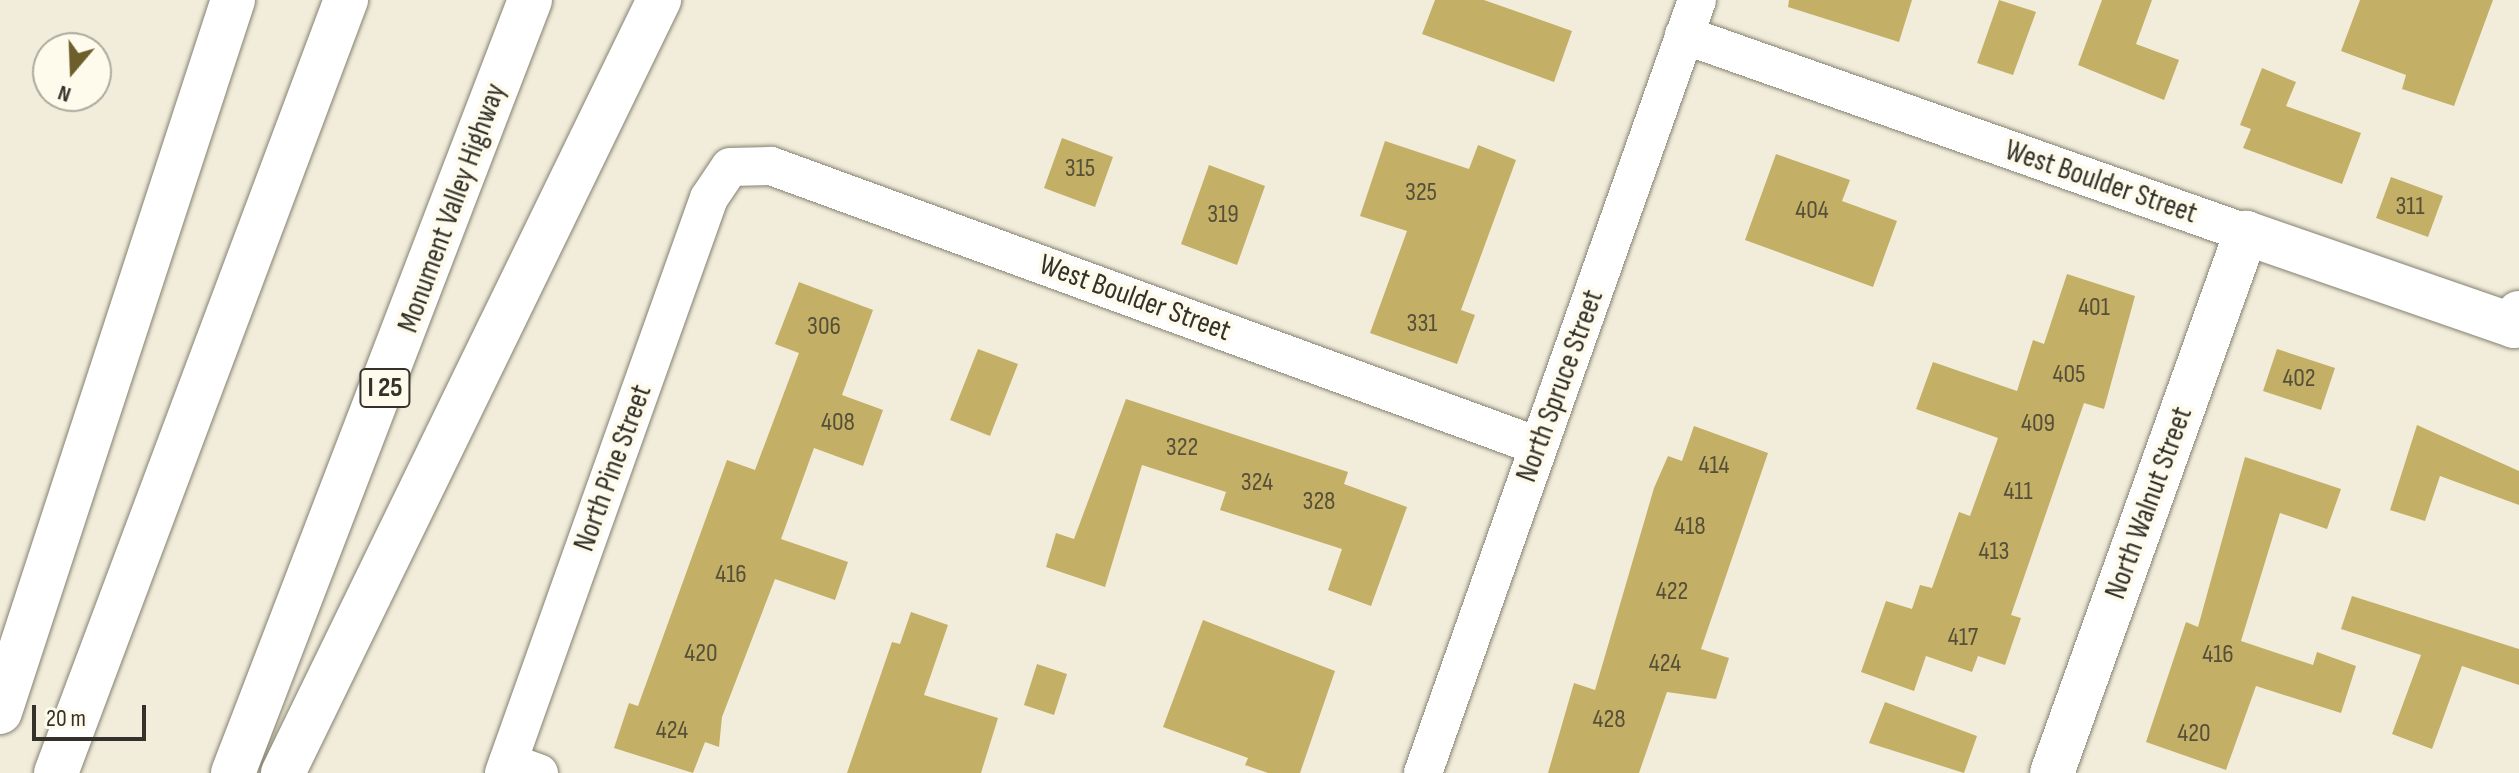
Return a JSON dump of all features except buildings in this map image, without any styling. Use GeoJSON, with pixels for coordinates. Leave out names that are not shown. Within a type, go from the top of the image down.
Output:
{"type":"FeatureCollection","features":[{"type":"Feature","properties":{"kind":"main road"},"geometry":{"type":"LineString","coordinates":[[0,712],[233,0]]}},
{"type":"Feature","properties":{"kind":"main road"},"geometry":{"type":"LineString","coordinates":[[56,773],[346,0]]}},
{"type":"Feature","properties":{"kind":"main road","name":"Monument Valley Highway"},"geometry":{"type":"LineString","coordinates":[[233,773],[530,0]]}},
{"type":"Feature","properties":{"kind":"main road"},"geometry":{"type":"LineString","coordinates":[[283,773],[659,0]]}},
{"type":"Feature","properties":{"kind":"main road","name":"West Boulder Street"},"geometry":{"type":"LineString","coordinates":[[2246,233],[2517,323]]}},
{"type":"Feature","properties":{"kind":"main road","name":"North Walnut Street"},"geometry":{"type":"LineString","coordinates":[[2052,773],[2246,233]]}},
{"type":"Feature","properties":{"kind":"street","name":"West Boulder Street"},"geometry":{"type":"LineString","coordinates":[[1688,11],[2246,233]]}},
{"type":"Feature","properties":{"kind":"street","name":"North Spruce Street"},"geometry":{"type":"LineString","coordinates":[[1423,773],[1688,11]]}},
{"type":"Feature","properties":{"kind":"street","name":"West Boulder Street"},"geometry":{"type":"LineString","coordinates":[[730,167],[771,166],[1538,446]]}},
{"type":"Feature","properties":{"kind":"street","name":"North Pine Street"},"geometry":{"type":"LineString","coordinates":[[517,769],[709,198],[730,167]]}}]}
